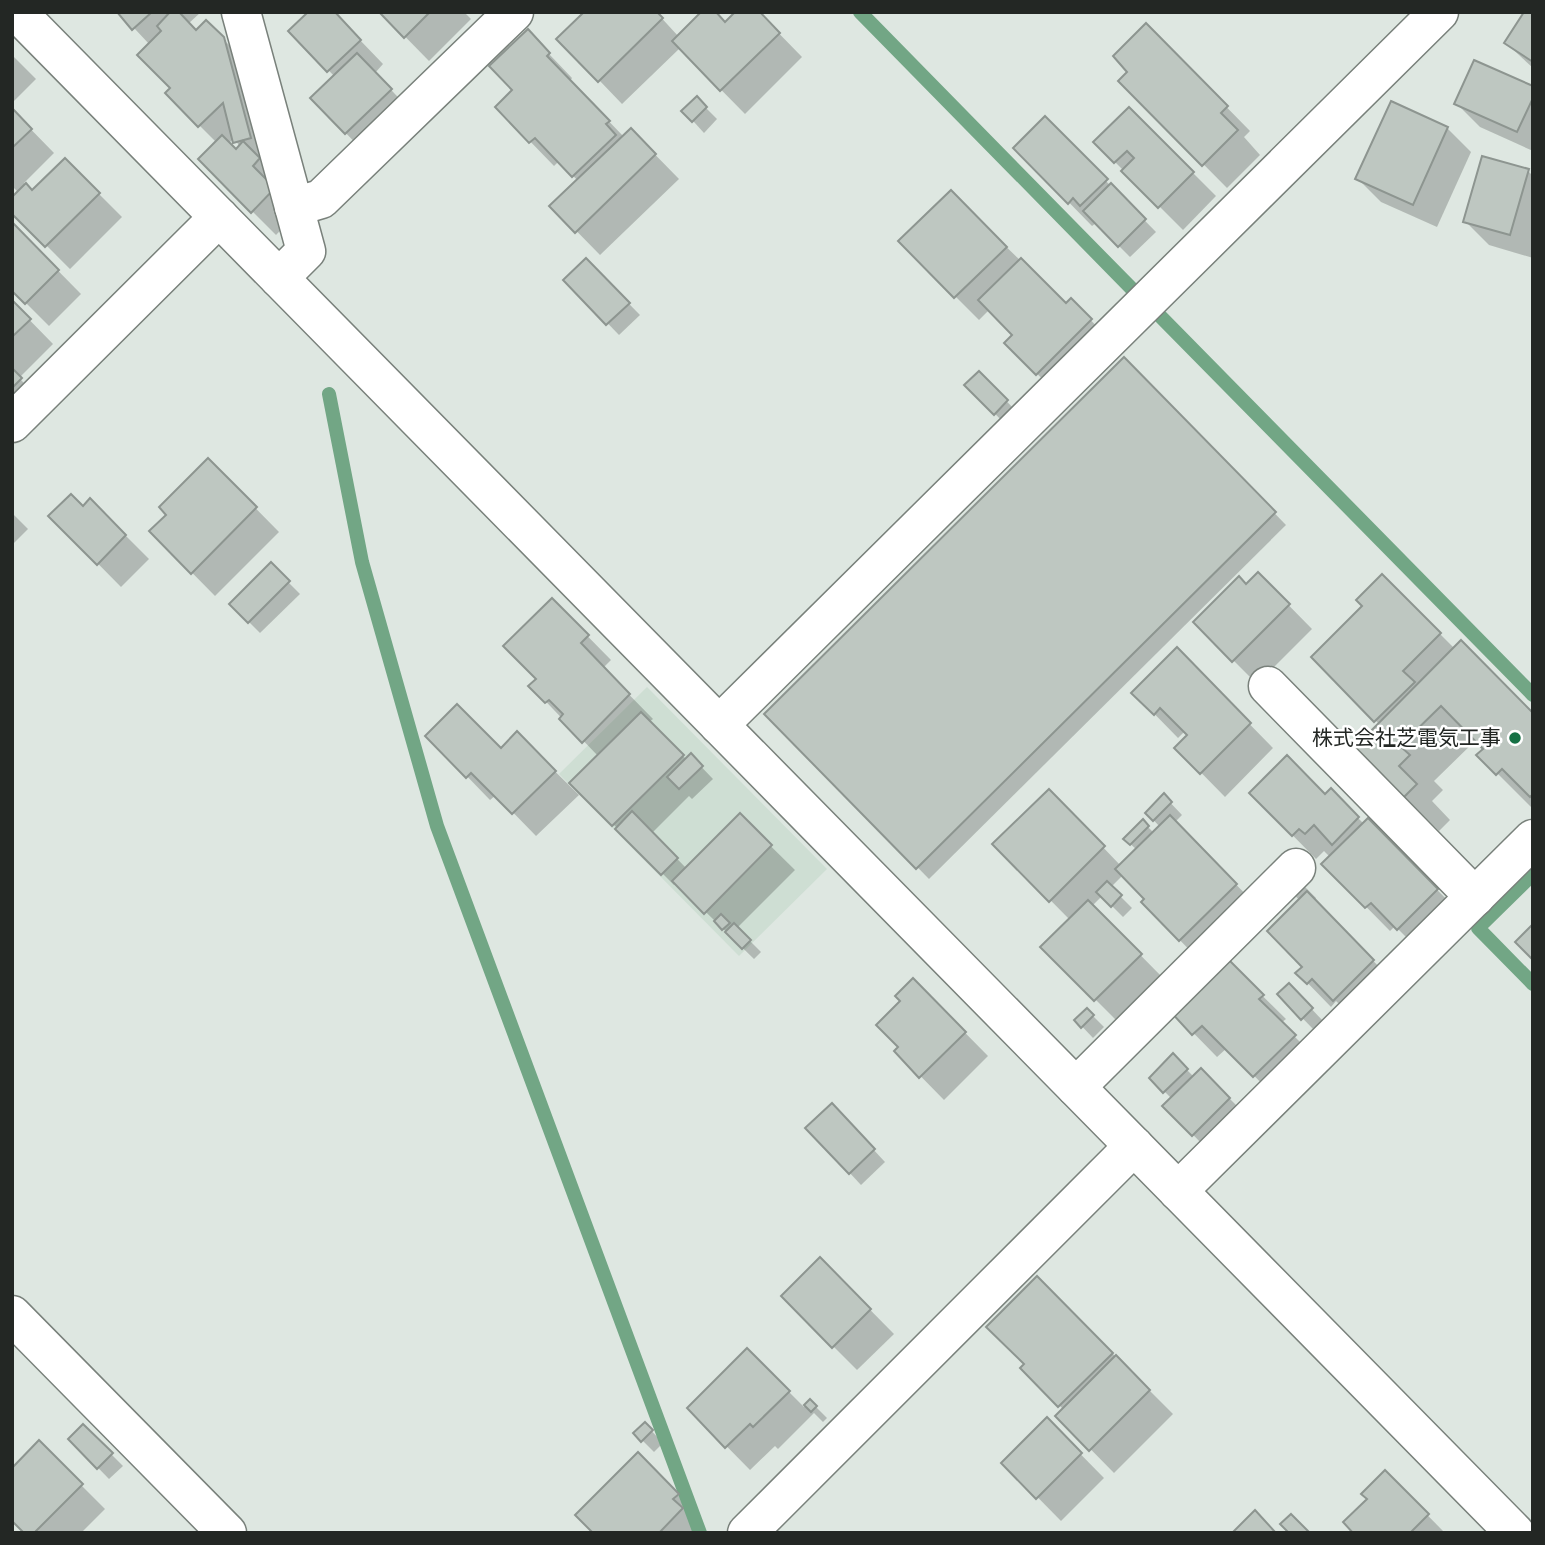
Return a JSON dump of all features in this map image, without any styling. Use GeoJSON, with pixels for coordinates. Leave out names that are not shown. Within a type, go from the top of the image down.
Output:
{"type":"FeatureCollection","features":[{"type":"Feature","properties":{"kind":"street"},"geometry":{"type":"LineString","coordinates":[[17,12],[1516,1533]]}},
{"type":"Feature","properties":{"kind":"street"},"geometry":{"type":"LineString","coordinates":[[241,12],[306,251],[279,278]]}},
{"type":"Feature","properties":{"kind":"street"},"geometry":{"type":"LineString","coordinates":[[294,207],[321,199],[514,12]]}},
{"type":"Feature","properties":{"kind":"street"},"geometry":{"type":"LineString","coordinates":[[719,725],[1439,12]]}},
{"type":"Feature","properties":{"kind":"street"},"geometry":{"type":"LineString","coordinates":[[12,423],[219,217]]}},
{"type":"Feature","properties":{"kind":"street"},"geometry":{"type":"LineString","coordinates":[[1268,687],[1475,897]]}},
{"type":"Feature","properties":{"kind":"street"},"geometry":{"type":"LineString","coordinates":[[1178,1191],[1533,839]]}},
{"type":"Feature","properties":{"kind":"street"},"geometry":{"type":"LineString","coordinates":[[1076,1087],[1296,868]]}},
{"type":"Feature","properties":{"kind":"street"},"geometry":{"type":"LineString","coordinates":[[747,1533],[1134,1146]]}},
{"type":"Feature","properties":{"kind":"street"},"geometry":{"type":"LineString","coordinates":[[12,1315],[227,1533]]}},
{"type":"Feature","properties":{"kind":"shaded area"},"geometry":{"type":"Polygon","coordinates":[[[647,687],[827,869],[739,956],[559,774],[647,687]]]}},
{"type":"Feature","properties":{"kind":"building"},"geometry":{"type":"Polygon","coordinates":[[[117,12],[152,12],[132,30],[117,12]]]}},
{"type":"Feature","properties":{"kind":"building"},"geometry":{"type":"Polygon","coordinates":[[[170,12],[179,12],[196,30],[206,20],[224,37],[251,138],[233,143],[223,103],[198,127],[165,93],[170,88],[137,55],[161,31],[157,26],[170,12]]]}},
{"type":"Feature","properties":{"kind":"building"},"geometry":{"type":"Polygon","coordinates":[[[308,12],[335,12],[361,40],[327,72],[288,31],[308,12]]]}},
{"type":"Feature","properties":{"kind":"building"},"geometry":{"type":"Polygon","coordinates":[[[379,12],[430,12],[404,38],[379,12]]]}},
{"type":"Feature","properties":{"kind":"building"},"geometry":{"type":"Polygon","coordinates":[[[584,12],[657,12],[663,18],[598,82],[556,39],[584,12]]]}},
{"type":"Feature","properties":{"kind":"building"},"geometry":{"type":"Polygon","coordinates":[[[701,12],[716,12],[725,22],[735,12],[760,12],[780,33],[720,91],[672,41],[701,12]]]}},
{"type":"Feature","properties":{"kind":"building"},"geometry":{"type":"Polygon","coordinates":[[[1524,12],[1533,12],[1533,62],[1504,43],[1524,12]]]}},
{"type":"Feature","properties":{"kind":"building"},"geometry":{"type":"Polygon","coordinates":[[[1146,23],[1228,106],[1221,113],[1238,130],[1202,166],[1118,81],[1127,72],[1113,56],[1146,23]]]}},
{"type":"Feature","properties":{"kind":"building"},"geometry":{"type":"Polygon","coordinates":[[[528,29],[550,53],[547,56],[610,121],[606,124],[616,135],[572,177],[535,138],[529,143],[495,107],[512,90],[489,66],[528,29]]]}},
{"type":"Feature","properties":{"kind":"building"},"geometry":{"type":"Polygon","coordinates":[[[357,53],[392,89],[345,134],[310,98],[357,53]]]}},
{"type":"Feature","properties":{"kind":"building"},"geometry":{"type":"Polygon","coordinates":[[[1474,60],[1533,86],[1533,98],[1517,132],[1454,104],[1474,60]]]}},
{"type":"Feature","properties":{"kind":"building"},"geometry":{"type":"Polygon","coordinates":[[[697,96],[707,107],[692,122],[681,111],[697,96]]]}},
{"type":"Feature","properties":{"kind":"building"},"geometry":{"type":"Polygon","coordinates":[[[1391,101],[1448,127],[1413,205],[1355,179],[1391,101]]]}},
{"type":"Feature","properties":{"kind":"building"},"geometry":{"type":"Polygon","coordinates":[[[1129,107],[1194,172],[1158,208],[1121,171],[1134,158],[1127,151],[1114,163],[1093,142],[1129,107]]]}},
{"type":"Feature","properties":{"kind":"building"},"geometry":{"type":"Polygon","coordinates":[[[12,108],[32,129],[12,148],[12,108]]]}},
{"type":"Feature","properties":{"kind":"building"},"geometry":{"type":"Polygon","coordinates":[[[1045,116],[1108,179],[1080,206],[1073,198],[1068,204],[1013,148],[1045,116]]]}},
{"type":"Feature","properties":{"kind":"building"},"geometry":{"type":"Polygon","coordinates":[[[631,128],[656,154],[575,233],[549,206],[631,128]]]}},
{"type":"Feature","properties":{"kind":"building"},"geometry":{"type":"Polygon","coordinates":[[[222,135],[236,149],[243,141],[260,158],[253,166],[275,188],[251,213],[198,159],[222,135]]]}},
{"type":"Feature","properties":{"kind":"building"},"geometry":{"type":"Polygon","coordinates":[[[1482,156],[1529,169],[1510,235],[1463,222],[1482,156]]]}},
{"type":"Feature","properties":{"kind":"building"},"geometry":{"type":"Polygon","coordinates":[[[65,158],[100,193],[45,247],[12,214],[12,197],[26,183],[32,190],[65,158]]]}},
{"type":"Feature","properties":{"kind":"building"},"geometry":{"type":"Polygon","coordinates":[[[1111,183],[1146,219],[1118,247],[1083,211],[1111,183]]]}},
{"type":"Feature","properties":{"kind":"building"},"geometry":{"type":"Polygon","coordinates":[[[951,190],[1007,247],[954,298],[898,241],[951,190]]]}},
{"type":"Feature","properties":{"kind":"building"},"geometry":{"type":"Polygon","coordinates":[[[12,222],[59,270],[25,304],[12,291],[12,222]]]}},
{"type":"Feature","properties":{"kind":"building"},"geometry":{"type":"Polygon","coordinates":[[[586,258],[630,303],[606,325],[563,280],[586,258]]]}},
{"type":"Feature","properties":{"kind":"building"},"geometry":{"type":"Polygon","coordinates":[[[1021,258],[1066,303],[1071,298],[1092,319],[1036,375],[1004,343],[1012,335],[978,300],[1021,258]]]}},
{"type":"Feature","properties":{"kind":"building"},"geometry":{"type":"Polygon","coordinates":[[[12,300],[31,319],[12,337],[12,300]]]}},
{"type":"Feature","properties":{"kind":"building"},"geometry":{"type":"Polygon","coordinates":[[[1124,357],[1276,512],[916,869],[764,714],[1124,357]]]}},
{"type":"Feature","properties":{"kind":"building"},"geometry":{"type":"Polygon","coordinates":[[[12,368],[22,378],[12,388],[12,368]]]}},
{"type":"Feature","properties":{"kind":"building"},"geometry":{"type":"Polygon","coordinates":[[[979,371],[1008,400],[994,415],[964,385],[979,371]]]}},
{"type":"Feature","properties":{"kind":"building"},"geometry":{"type":"Polygon","coordinates":[[[208,458],[257,507],[191,574],[149,531],[166,515],[159,507],[208,458]]]}},
{"type":"Feature","properties":{"kind":"building"},"geometry":{"type":"Polygon","coordinates":[[[71,494],[83,506],[90,498],[126,535],[97,565],[48,516],[71,494]]]}},
{"type":"Feature","properties":{"kind":"building"},"geometry":{"type":"Polygon","coordinates":[[[271,562],[290,581],[248,623],[229,604],[271,562]]]}},
{"type":"Feature","properties":{"kind":"building"},"geometry":{"type":"Polygon","coordinates":[[[1258,572],[1290,604],[1232,662],[1193,622],[1239,576],[1246,584],[1258,572]]]}},
{"type":"Feature","properties":{"kind":"building"},"geometry":{"type":"Polygon","coordinates":[[[1382,574],[1441,633],[1403,671],[1415,682],[1374,722],[1311,657],[1362,606],[1356,600],[1382,574]]]}},
{"type":"Feature","properties":{"kind":"building"},"geometry":{"type":"Polygon","coordinates":[[[552,598],[589,635],[581,643],[630,694],[582,743],[559,719],[563,714],[549,700],[545,703],[528,686],[536,679],[503,646],[552,598]]]}},
{"type":"Feature","properties":{"kind":"building"},"geometry":{"type":"Polygon","coordinates":[[[1461,640],[1533,713],[1533,794],[1530,797],[1502,769],[1496,775],[1476,755],[1483,749],[1441,706],[1400,746],[1410,755],[1399,766],[1417,784],[1403,798],[1354,748],[1461,640]]]}},
{"type":"Feature","properties":{"kind":"building"},"geometry":{"type":"Polygon","coordinates":[[[1177,647],[1251,723],[1200,774],[1174,748],[1187,735],[1160,708],[1154,715],[1131,693],[1177,647]]]}},
{"type":"Feature","properties":{"kind":"building"},"geometry":{"type":"Polygon","coordinates":[[[457,704],[501,748],[517,731],[556,771],[512,814],[471,773],[466,778],[425,736],[457,704]]]}},
{"type":"Feature","properties":{"kind":"building"},"geometry":{"type":"Polygon","coordinates":[[[641,712],[684,755],[612,826],[569,783],[641,712]]]}},
{"type":"Feature","properties":{"kind":"building"},"geometry":{"type":"Polygon","coordinates":[[[691,753],[703,766],[679,789],[667,777],[691,753]]]}},
{"type":"Feature","properties":{"kind":"building"},"geometry":{"type":"Polygon","coordinates":[[[1287,755],[1325,794],[1331,788],[1359,817],[1332,845],[1314,825],[1305,834],[1299,829],[1292,836],[1249,793],[1287,755]]]}},
{"type":"Feature","properties":{"kind":"building"},"geometry":{"type":"Polygon","coordinates":[[[1049,789],[1105,846],[1049,902],[992,844],[1049,789]]]}},
{"type":"Feature","properties":{"kind":"building"},"geometry":{"type":"Polygon","coordinates":[[[1164,793],[1172,802],[1153,821],[1145,813],[1164,793]]]}},
{"type":"Feature","properties":{"kind":"building"},"geometry":{"type":"Polygon","coordinates":[[[632,811],[678,858],[661,875],[615,829],[632,811]]]}},
{"type":"Feature","properties":{"kind":"building"},"geometry":{"type":"Polygon","coordinates":[[[740,813],[772,845],[704,914],[672,881],[740,813]]]}},
{"type":"Feature","properties":{"kind":"building"},"geometry":{"type":"Polygon","coordinates":[[[1170,815],[1237,884],[1179,941],[1141,902],[1144,899],[1115,869],[1170,815]]]}},
{"type":"Feature","properties":{"kind":"building"},"geometry":{"type":"Polygon","coordinates":[[[1368,818],[1438,889],[1397,930],[1371,903],[1365,908],[1321,864],[1368,818]]]}},
{"type":"Feature","properties":{"kind":"building"},"geometry":{"type":"Polygon","coordinates":[[[1143,819],[1149,826],[1130,845],[1123,839],[1143,819]]]}},
{"type":"Feature","properties":{"kind":"building"},"geometry":{"type":"Polygon","coordinates":[[[1107,881],[1122,895],[1111,907],[1096,892],[1107,881]]]}},
{"type":"Feature","properties":{"kind":"building"},"geometry":{"type":"Polygon","coordinates":[[[1307,891],[1374,960],[1333,1001],[1312,979],[1307,984],[1295,973],[1302,967],[1267,931],[1307,891]]]}},
{"type":"Feature","properties":{"kind":"building"},"geometry":{"type":"Polygon","coordinates":[[[1088,900],[1142,954],[1094,1001],[1040,947],[1088,900]]]}},
{"type":"Feature","properties":{"kind":"building"},"geometry":{"type":"Polygon","coordinates":[[[721,914],[730,923],[722,930],[714,921],[721,914]]]}},
{"type":"Feature","properties":{"kind":"building"},"geometry":{"type":"Polygon","coordinates":[[[734,923],[751,940],[742,949],[725,932],[734,923]]]}},
{"type":"Feature","properties":{"kind":"building"},"geometry":{"type":"Polygon","coordinates":[[[1533,924],[1533,960],[1515,942],[1533,924]]]}},
{"type":"Feature","properties":{"kind":"building"},"geometry":{"type":"Polygon","coordinates":[[[1224,955],[1264,995],[1259,999],[1296,1035],[1253,1077],[1202,1026],[1192,1035],[1169,1010],[1224,955]]]}},
{"type":"Feature","properties":{"kind":"building"},"geometry":{"type":"Polygon","coordinates":[[[913,978],[966,1032],[919,1078],[894,1051],[898,1047],[876,1025],[900,1001],[895,996],[913,978]]]}},
{"type":"Feature","properties":{"kind":"building"},"geometry":{"type":"Polygon","coordinates":[[[1289,983],[1313,1008],[1301,1020],[1277,994],[1289,983]]]}},
{"type":"Feature","properties":{"kind":"building"},"geometry":{"type":"Polygon","coordinates":[[[1087,1008],[1094,1015],[1081,1028],[1074,1020],[1087,1008]]]}},
{"type":"Feature","properties":{"kind":"building"},"geometry":{"type":"Polygon","coordinates":[[[1173,1053],[1188,1069],[1163,1093],[1149,1078],[1173,1053]]]}},
{"type":"Feature","properties":{"kind":"building"},"geometry":{"type":"Polygon","coordinates":[[[1201,1068],[1230,1098],[1192,1136],[1162,1106],[1201,1068]]]}},
{"type":"Feature","properties":{"kind":"building"},"geometry":{"type":"Polygon","coordinates":[[[832,1103],[875,1149],[849,1174],[805,1128],[832,1103]]]}},
{"type":"Feature","properties":{"kind":"building"},"geometry":{"type":"Polygon","coordinates":[[[820,1257],[871,1309],[832,1348],[781,1296],[820,1257]]]}},
{"type":"Feature","properties":{"kind":"building"},"geometry":{"type":"Polygon","coordinates":[[[1037,1276],[1113,1353],[1058,1407],[1020,1368],[1024,1364],[986,1327],[1037,1276]]]}},
{"type":"Feature","properties":{"kind":"building"},"geometry":{"type":"Polygon","coordinates":[[[747,1348],[790,1391],[753,1427],[750,1424],[725,1448],[687,1408],[747,1348]]]}},
{"type":"Feature","properties":{"kind":"building"},"geometry":{"type":"Polygon","coordinates":[[[1116,1355],[1150,1390],[1089,1451],[1055,1416],[1116,1355]]]}},
{"type":"Feature","properties":{"kind":"building"},"geometry":{"type":"Polygon","coordinates":[[[810,1399],[817,1406],[811,1412],[804,1405],[810,1399]]]}},
{"type":"Feature","properties":{"kind":"building"},"geometry":{"type":"Polygon","coordinates":[[[1047,1417],[1082,1453],[1036,1499],[1001,1463],[1047,1417]]]}},
{"type":"Feature","properties":{"kind":"building"},"geometry":{"type":"Polygon","coordinates":[[[645,1422],[653,1430],[641,1442],[633,1433],[645,1422]]]}},
{"type":"Feature","properties":{"kind":"building"},"geometry":{"type":"Polygon","coordinates":[[[83,1424],[113,1453],[97,1469],[68,1439],[83,1424]]]}},
{"type":"Feature","properties":{"kind":"building"},"geometry":{"type":"Polygon","coordinates":[[[39,1440],[83,1484],[34,1533],[24,1533],[12,1521],[12,1468],[39,1440]]]}},
{"type":"Feature","properties":{"kind":"building"},"geometry":{"type":"Polygon","coordinates":[[[638,1452],[679,1494],[673,1499],[683,1508],[659,1533],[593,1533],[575,1515],[638,1452]]]}},
{"type":"Feature","properties":{"kind":"building"},"geometry":{"type":"Polygon","coordinates":[[[1385,1470],[1429,1514],[1410,1533],[1353,1533],[1343,1522],[1367,1499],[1361,1494],[1385,1470]]]}},
{"type":"Feature","properties":{"kind":"building"},"geometry":{"type":"Polygon","coordinates":[[[1255,1510],[1276,1533],[1232,1533],[1255,1510]]]}},
{"type":"Feature","properties":{"kind":"building"},"geometry":{"type":"Polygon","coordinates":[[[1291,1514],[1310,1533],[1289,1533],[1280,1524],[1291,1514]]]}},
{"type":"Feature","properties":{"kind":"waterway"},"geometry":{"type":"LineString","coordinates":[[860,12],[1131,288]]}},
{"type":"Feature","properties":{"kind":"waterway"},"geometry":{"type":"LineString","coordinates":[[1161,317],[1533,695]]}},
{"type":"Feature","properties":{"kind":"waterway"},"geometry":{"type":"LineString","coordinates":[[329,394],[362,562],[437,826],[700,1533]]}},
{"type":"Feature","properties":{"kind":"waterway"},"geometry":{"type":"LineString","coordinates":[[1533,874],[1478,928],[1533,984]]}},
{"type":"Feature","properties":{"kind":"place","name":"株式会社芝電気工事"},"geometry":{"type":"Point","coordinates":[1515,738]}}]}
